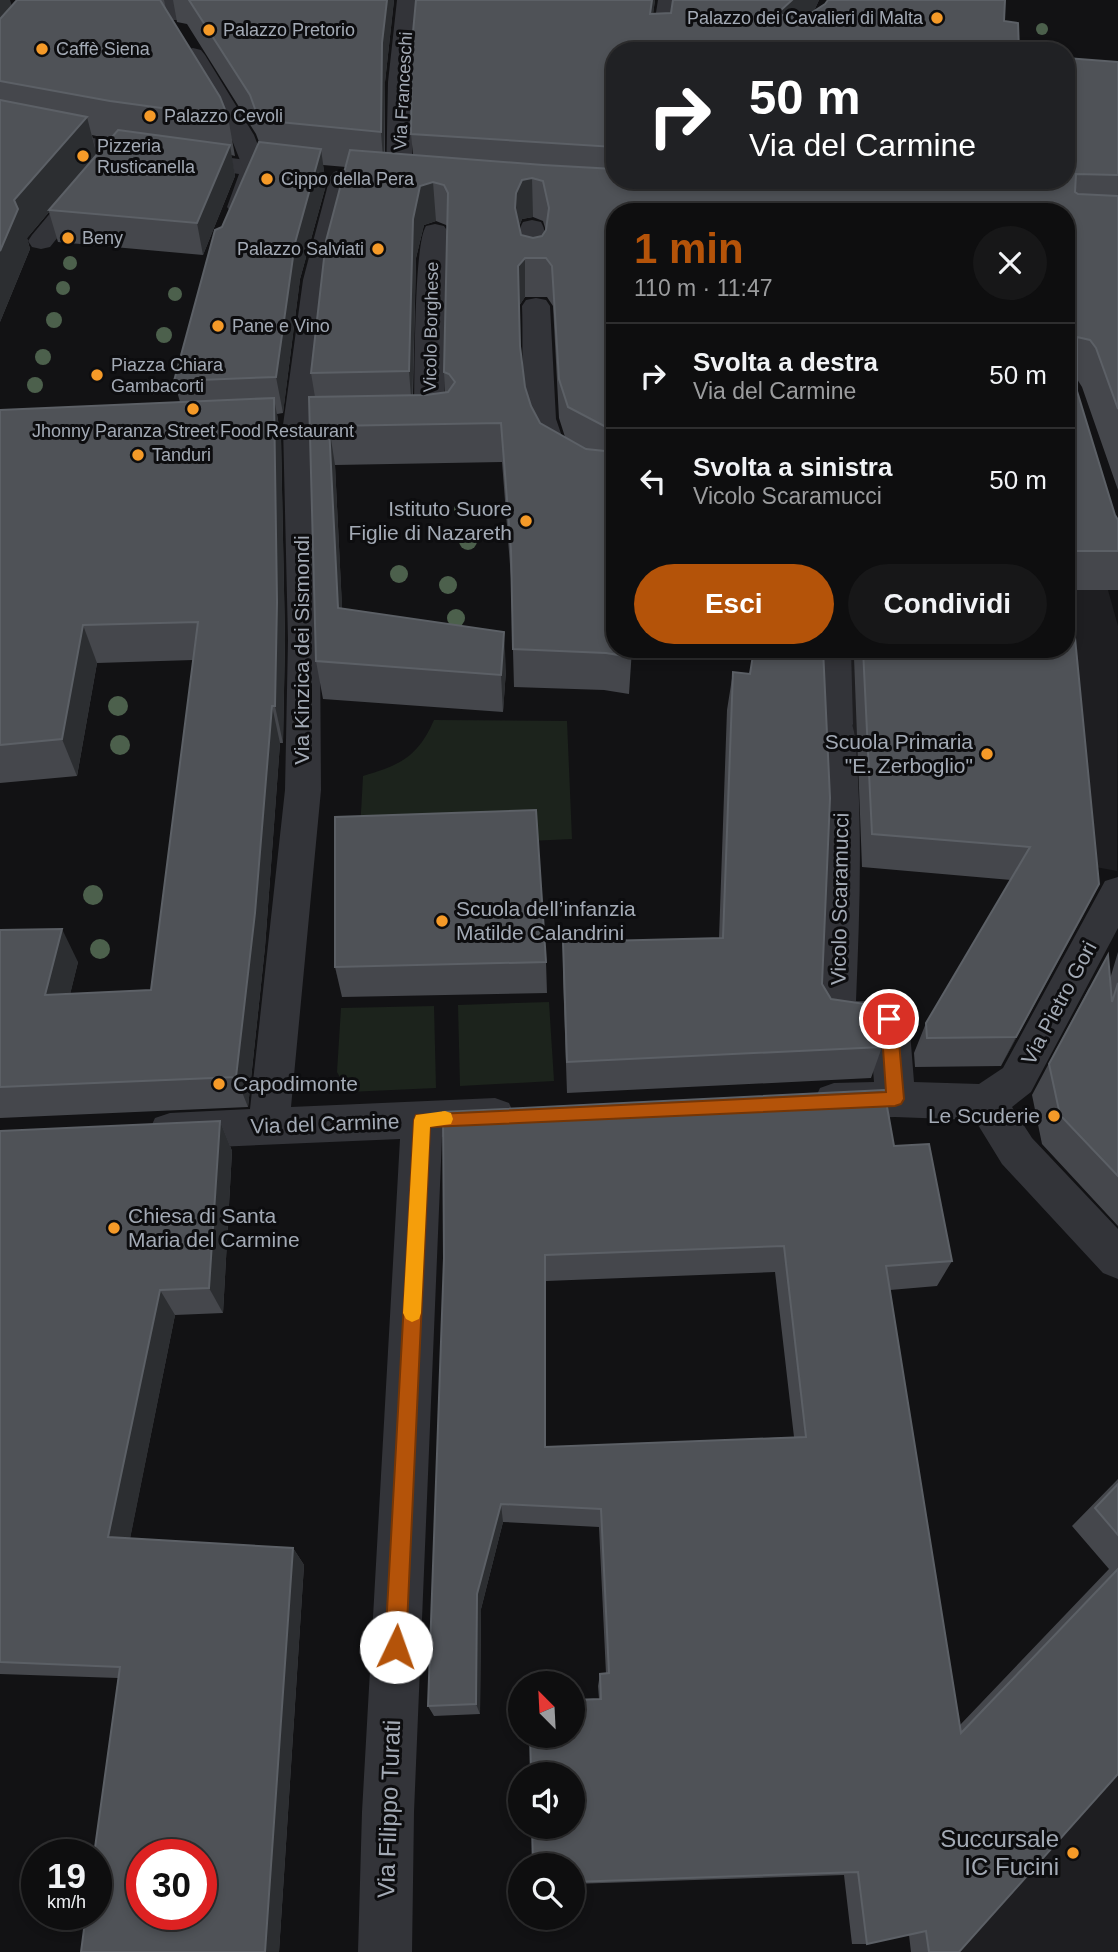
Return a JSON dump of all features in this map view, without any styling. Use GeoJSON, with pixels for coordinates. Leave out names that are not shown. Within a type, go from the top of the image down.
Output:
{"type":"FeatureCollection","features":[{"type":"Feature","properties":{"kind":"street","name":"Via Franceschi"},"geometry":{"type":"LineString","coordinates":[[381,181],[400,82],[408,0]]}},
{"type":"Feature","properties":{"kind":"street"},"geometry":{"type":"LineString","coordinates":[[171,15],[235,123],[254,168],[232,224]]}},
{"type":"Feature","properties":{"kind":"street"},"geometry":{"type":"LineString","coordinates":[[0,128],[34,138],[119,150],[381,181]]}},
{"type":"Feature","properties":{"kind":"street"},"geometry":{"type":"LineString","coordinates":[[41,242],[119,150]]}},
{"type":"Feature","properties":{"kind":"street","name":"Via Kinzica dei Sismondi"},"geometry":{"type":"LineString","coordinates":[[268,1126],[303,790],[304,640],[298,425],[316,280],[381,181]]}},
{"type":"Feature","properties":{"kind":"street"},"geometry":{"type":"LineString","coordinates":[[532,228],[533,267]]}},
{"type":"Feature","properties":{"kind":"street","name":"Vicolo Borghese"},"geometry":{"type":"LineString","coordinates":[[424,423],[435,232]]}},
{"type":"Feature","properties":{"kind":"street"},"geometry":{"type":"LineString","coordinates":[[536,306],[536,419],[553,453],[598,479],[606,480]]}},
{"type":"Feature","properties":{"kind":"street","name":"Vicolo Scaramucci"},"geometry":{"type":"LineString","coordinates":[[834,658],[836,724],[842,785],[843,878],[836,1017],[889,1019],[895,1099]]}},
{"type":"Feature","properties":{"kind":"street","name":"Via Pietro Gori"},"geometry":{"type":"LineString","coordinates":[[986,1102],[1017,1080],[1118,892]]}},
{"type":"Feature","properties":{"kind":"street"},"geometry":{"type":"LineString","coordinates":[[799,1103],[895,1099],[986,1102],[1017,1151],[1118,1259]]}},
{"type":"Feature","properties":{"kind":"street","name":"Via del Carmine"},"geometry":{"type":"LineString","coordinates":[[134,1133],[529,1115]]}},
{"type":"Feature","properties":{"kind":"street","name":"Via Filippo Turati"},"geometry":{"type":"LineString","coordinates":[[386,1952],[388,1812],[422,1120]]}},
{"type":"Feature","properties":{"kind":"lane"},"geometry":{"type":"LineString","coordinates":[[659,42],[666,0]]}},
{"type":"Feature","properties":{"kind":"shaded area","name":"Scuola Primaria \"E. Zerboglio\""},"geometry":{"type":"Polygon","coordinates":[[[1075,590],[1108,590],[1118,626],[1117,871],[1031,855],[862,777],[851,731],[851,658],[1075,658],[1075,590]]]}},
{"type":"Feature","properties":{"kind":"shaded area"},"geometry":{"type":"Polygon","coordinates":[[[434,720],[567,721],[572,839],[359,849],[363,776],[406,758],[421,743],[434,720]]]}},
{"type":"Feature","properties":{"kind":"shaded area"},"geometry":{"type":"Polygon","coordinates":[[[549,1002],[554,1081],[460,1086],[458,1005],[549,1002]]]}},
{"type":"Feature","properties":{"kind":"shaded area"},"geometry":{"type":"Polygon","coordinates":[[[434,1006],[436,1088],[348,1092],[337,1072],[341,1008],[434,1006]]]}},
{"type":"Feature","properties":{"kind":"shaded area","name":"Succursale IC Fucini"},"geometry":{"type":"Polygon","coordinates":[[[1118,1754],[1118,1952],[940,1952],[1118,1754]]]}},
{"type":"Feature","properties":{"kind":"building"},"geometry":{"type":"Polygon","coordinates":[[[17,0],[160,0],[220,97],[228,117],[110,101],[0,81],[0,19],[17,0]]]}},
{"type":"Feature","properties":{"kind":"building"},"geometry":{"type":"Polygon","coordinates":[[[189,0],[387,0],[382,43],[381,132],[259,120],[250,95],[189,0]]]}},
{"type":"Feature","properties":{"kind":"building"},"geometry":{"type":"Polygon","coordinates":[[[416,0],[652,0],[650,14],[671,13],[673,0],[792,0],[780,11],[781,15],[808,15],[828,0],[1005,0],[1004,21],[1018,23],[1019,42],[606,42],[606,146],[411,134],[412,43],[416,0]]]}},
{"type":"Feature","properties":{"kind":"building"},"geometry":{"type":"Polygon","coordinates":[[[1075,59],[1118,62],[1118,175],[1076,174],[1075,192],[1118,196],[1118,409],[1096,348],[1090,340],[1077,337],[1077,391],[1118,520],[1118,551],[1075,551],[1075,203],[606,203],[606,427],[568,407],[559,379],[552,266],[546,258],[525,258],[518,266],[520,346],[525,387],[531,406],[540,423],[586,449],[606,451],[606,653],[513,649],[511,550],[501,423],[329,426],[338,608],[504,632],[501,675],[316,661],[309,397],[426,395],[448,392],[455,382],[444,372],[448,193],[444,185],[433,182],[420,186],[413,219],[409,371],[311,373],[326,241],[350,150],[606,169],[606,189],[1075,189],[1075,59]],[[532,178],[522,180],[516,193],[515,208],[521,235],[533,238],[542,236],[546,230],[549,208],[543,181],[532,178]]]}},
{"type":"Feature","properties":{"kind":"building"},"geometry":{"type":"Polygon","coordinates":[[[0,100],[87,117],[14,200],[18,209],[0,251],[0,100]]]}},
{"type":"Feature","properties":{"kind":"building"},"geometry":{"type":"Polygon","coordinates":[[[118,130],[230,145],[197,223],[49,210],[118,130]]]}},
{"type":"Feature","properties":{"kind":"building"},"geometry":{"type":"Polygon","coordinates":[[[259,142],[321,149],[295,243],[276,377],[174,381],[215,230],[222,227],[259,142]]]}},
{"type":"Feature","properties":{"kind":"building"},"geometry":{"type":"Polygon","coordinates":[[[274,398],[277,602],[275,706],[272,706],[255,913],[236,1077],[0,1087],[0,930],[62,929],[45,995],[151,990],[198,622],[83,625],[62,739],[0,745],[0,410],[274,398]]]}},
{"type":"Feature","properties":{"kind":"building","name":"Scuola Primaria \"E. Zerboglio\""},"geometry":{"type":"Polygon","coordinates":[[[1075,638],[1099,884],[1016,1037],[927,1038],[926,1023],[1030,847],[872,834],[863,658],[1075,658],[1075,638]]]}},
{"type":"Feature","properties":{"kind":"building"},"geometry":{"type":"Polygon","coordinates":[[[753,658],[823,658],[830,798],[822,984],[831,999],[879,1006],[882,1047],[567,1062],[563,942],[723,938],[733,672],[750,674],[753,658]]]}},
{"type":"Feature","properties":{"kind":"building","name":"Scuola dell’infanzia Matilde Calandrini"},"geometry":{"type":"Polygon","coordinates":[[[536,810],[546,962],[335,967],[335,817],[536,810]]]}},
{"type":"Feature","properties":{"kind":"building"},"geometry":{"type":"Polygon","coordinates":[[[1108,955],[1112,1002],[1118,983],[1118,1176],[1060,1115],[1049,1064],[1108,955]]]}},
{"type":"Feature","properties":{"kind":"building"},"geometry":{"type":"Polygon","coordinates":[[[884,1090],[894,1146],[929,1144],[952,1261],[886,1266],[961,1733],[1118,1569],[1118,1774],[959,1952],[929,1952],[926,1931],[867,1944],[858,1872],[585,1882],[585,1853],[533,1853],[532,1839],[585,1839],[585,1762],[531,1762],[530,1748],[585,1748],[585,1700],[601,1699],[600,1674],[609,1673],[601,1509],[501,1504],[477,1594],[476,1704],[428,1706],[444,1258],[443,1112],[884,1090]],[[784,1246],[545,1255],[545,1447],[806,1437],[784,1246]]]}},
{"type":"Feature","properties":{"kind":"building"},"geometry":{"type":"Polygon","coordinates":[[[220,1121],[209,1288],[160,1290],[108,1537],[293,1548],[265,1952],[81,1952],[84,1930],[112,1930],[112,1839],[96,1839],[120,1667],[0,1662],[0,1131],[220,1121]]]}},
{"type":"Feature","properties":{"kind":"building"},"geometry":{"type":"Polygon","coordinates":[[[1118,1484],[1118,1535],[1095,1508],[1118,1484]]]}},
{"type":"Feature","properties":{"kind":"slow traffic"},"geometry":{"type":"LineString","coordinates":[[412,1313],[422,1120],[445,1119]]}},
{"type":"Feature","properties":{"kind":"place","name":"Palazzo dei Cavalieri di Malta"},"geometry":{"type":"Point","coordinates":[937,18]}},
{"type":"Feature","properties":{"kind":"place","name":"Palazzo Pretorio"},"geometry":{"type":"Point","coordinates":[209,30]}},
{"type":"Feature","properties":{"kind":"place","name":"Caffè Siena"},"geometry":{"type":"Point","coordinates":[42,49]}},
{"type":"Feature","properties":{"kind":"place","name":"Palazzo Cevoli"},"geometry":{"type":"Point","coordinates":[150,116]}},
{"type":"Feature","properties":{"kind":"place","name":"Pizzeria Rusticanella"},"geometry":{"type":"Point","coordinates":[83,156]}},
{"type":"Feature","properties":{"kind":"place","name":"Cippo della Pera"},"geometry":{"type":"Point","coordinates":[267,179]}},
{"type":"Feature","properties":{"kind":"place","name":"Beny"},"geometry":{"type":"Point","coordinates":[68,238]}},
{"type":"Feature","properties":{"kind":"place","name":"Palazzo Salviati"},"geometry":{"type":"Point","coordinates":[378,249]}},
{"type":"Feature","properties":{"kind":"place","name":"Pane e Vino"},"geometry":{"type":"Point","coordinates":[218,326]}},
{"type":"Feature","properties":{"kind":"place","name":"Piazza Chiara Gambacorti"},"geometry":{"type":"Point","coordinates":[97,375]}},
{"type":"Feature","properties":{"kind":"place","name":"Jhonny Paranza Street Food Restaurant"},"geometry":{"type":"Point","coordinates":[193,409]}},
{"type":"Feature","properties":{"kind":"place","name":"Tanduri"},"geometry":{"type":"Point","coordinates":[138,455]}},
{"type":"Feature","properties":{"kind":"place","name":"Istituto Suore Figlie di Nazareth"},"geometry":{"type":"Point","coordinates":[526,521]}},
{"type":"Feature","properties":{"kind":"place","name":"Scuola Primaria \"E. Zerboglio\""},"geometry":{"type":"Point","coordinates":[987,754]}},
{"type":"Feature","properties":{"kind":"place","name":"Scuola dell’infanzia Matilde Calandrini"},"geometry":{"type":"Point","coordinates":[442,921]}},
{"type":"Feature","properties":{"kind":"place","name":"Capodimonte"},"geometry":{"type":"Point","coordinates":[219,1084]}},
{"type":"Feature","properties":{"kind":"place","name":"Le Scuderie"},"geometry":{"type":"Point","coordinates":[1054,1116]}},
{"type":"Feature","properties":{"kind":"place","name":"Chiesa di Santa Maria del Carmine"},"geometry":{"type":"Point","coordinates":[114,1228]}},
{"type":"Feature","properties":{"kind":"place","name":"Succursale IC Fucini"},"geometry":{"type":"Point","coordinates":[1073,1853]}},
{"type":"Feature","properties":{"kind":"route"},"geometry":{"type":"LineString","coordinates":[[396,1647],[422,1120],[895,1099],[889,1019]]}}]}
